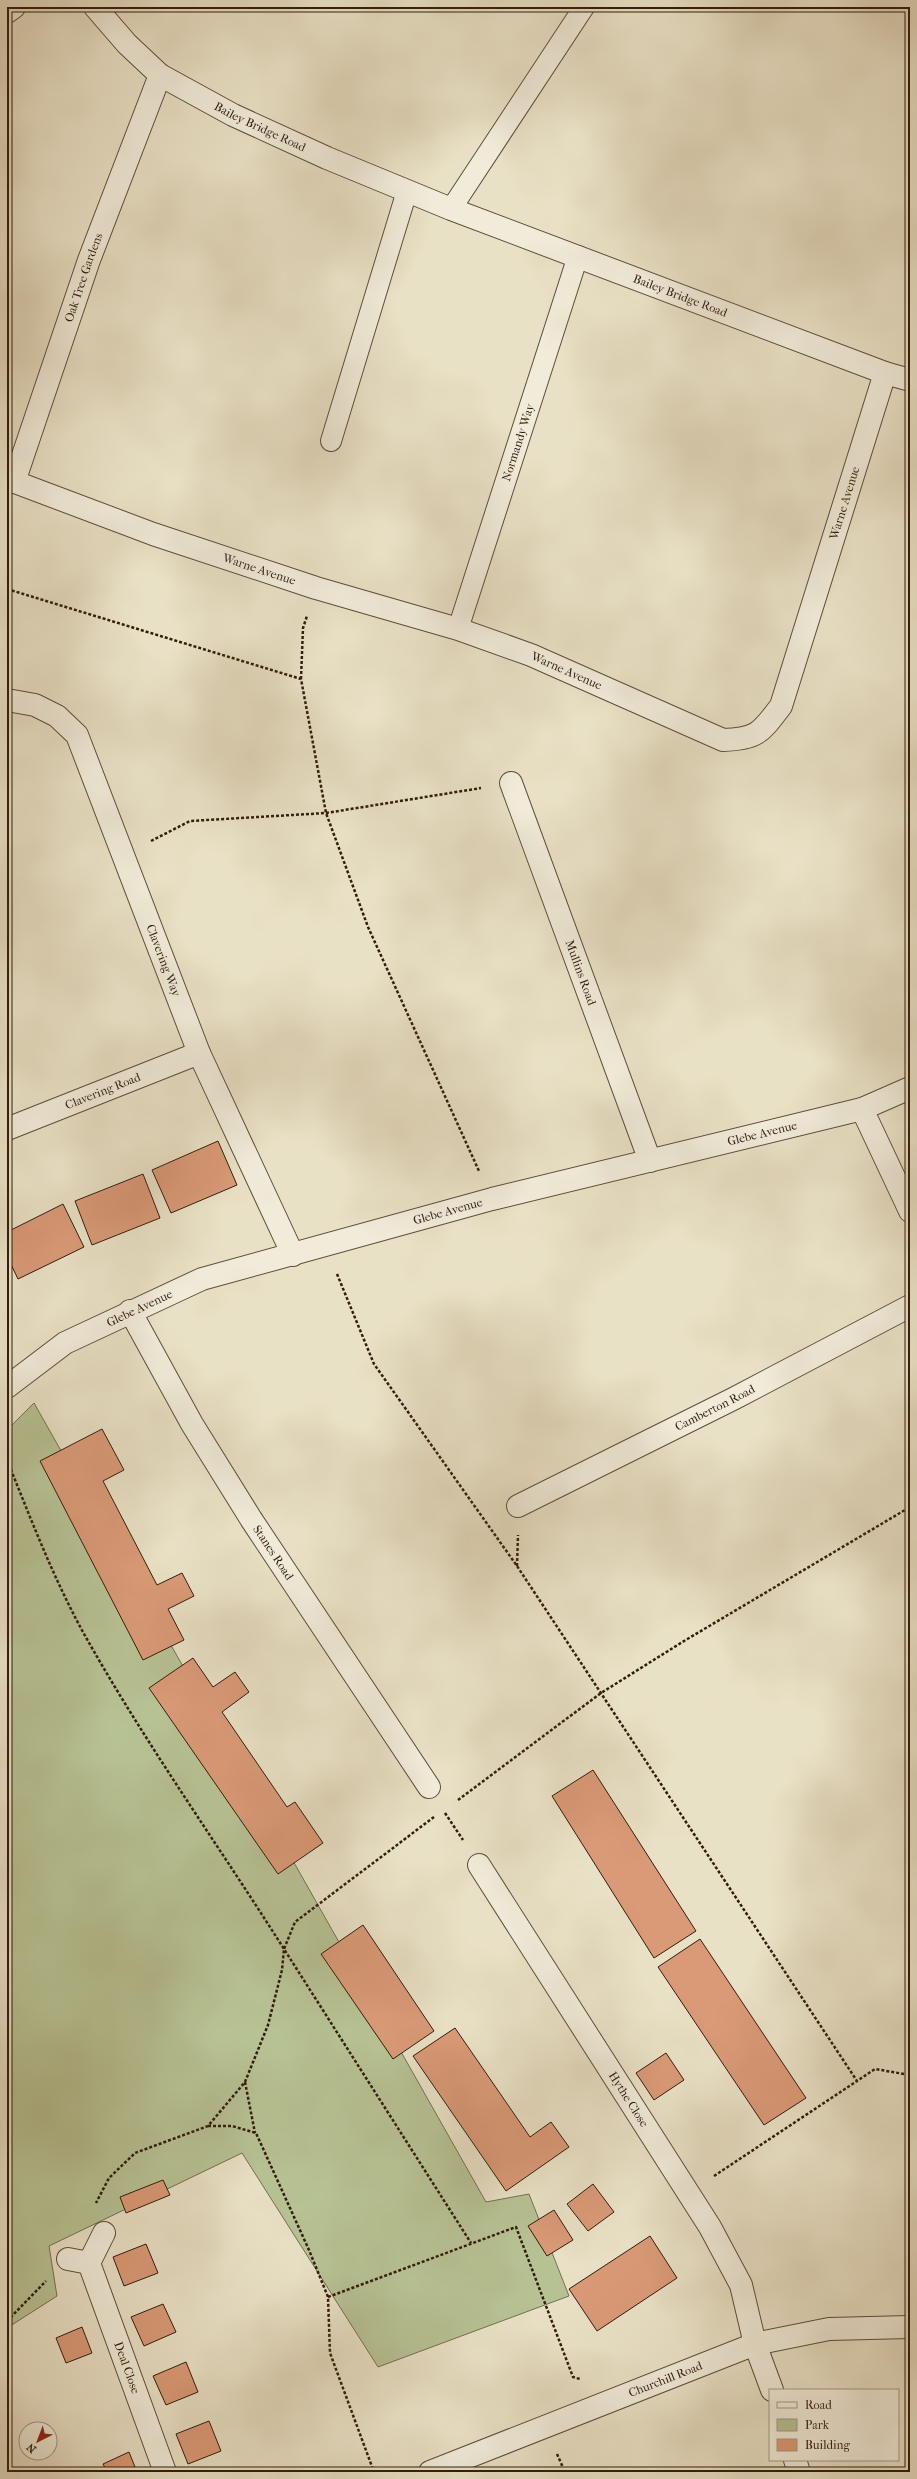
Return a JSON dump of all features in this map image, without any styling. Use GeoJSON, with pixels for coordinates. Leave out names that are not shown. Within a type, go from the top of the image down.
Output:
{"type":"FeatureCollection","features":[{"type":"Feature","properties":{"kind":"street"},"geometry":{"type":"LineString","coordinates":[[7,12],[14,7]]}},
{"type":"Feature","properties":{"kind":"street","name":"Bailey Bridge Road"},"geometry":{"type":"LineString","coordinates":[[95,7],[127,44],[160,75],[240,118],[328,158],[451,209],[885,373],[910,380]]}},
{"type":"Feature","properties":{"kind":"street","name":"Oak Tree Gardens"},"geometry":{"type":"LineString","coordinates":[[11,480],[90,260],[160,75]]}},
{"type":"Feature","properties":{"kind":"street","name":"Warne Avenue"},"geometry":{"type":"LineString","coordinates":[[11,480],[153,534],[316,588],[458,629],[531,655],[723,740],[746,739],[764,728],[780,706],[885,373]]}},
{"type":"Feature","properties":{"kind":"street","name":"Clavering Way"},"geometry":{"type":"LineString","coordinates":[[7,700],[10,698],[35,705],[57,716],[77,735],[122,856],[199,1053],[293,1255]]}},
{"type":"Feature","properties":{"kind":"street","name":"Mullins Road"},"geometry":{"type":"LineString","coordinates":[[511,783],[650,1161]]}},
{"type":"Feature","properties":{"kind":"street","name":"Clavering Road"},"geometry":{"type":"LineString","coordinates":[[7,1129],[199,1053]]}},
{"type":"Feature","properties":{"kind":"street","name":"Glebe Avenue"},"geometry":{"type":"LineString","coordinates":[[7,1387],[65,1343],[130,1311],[202,1280],[293,1255],[325,1244],[492,1199],[862,1109],[910,1088]]}},
{"type":"Feature","properties":{"kind":"street"},"geometry":{"type":"LineString","coordinates":[[862,1109],[910,1211]]}},
{"type":"Feature","properties":{"kind":"street","name":"Camberton Road"},"geometry":{"type":"LineString","coordinates":[[518,1506],[910,1306]]}},
{"type":"Feature","properties":{"kind":"street","name":"Stanes Road"},"geometry":{"type":"LineString","coordinates":[[130,1311],[192,1424],[247,1512],[429,1787]]}},
{"type":"Feature","properties":{"kind":"street","name":"Hythe Close"},"geometry":{"type":"LineString","coordinates":[[480,1865],[690,2192],[741,2285],[755,2344],[772,2389]]}},
{"type":"Feature","properties":{"kind":"street"},"geometry":{"type":"LineString","coordinates":[[68,2259],[89,2263],[104,2232]]}},
{"type":"Feature","properties":{"kind":"street","name":"Deal Close"},"geometry":{"type":"LineString","coordinates":[[89,2263],[165,2472]]}},
{"type":"Feature","properties":{"kind":"street","name":"Churchill Road"},"geometry":{"type":"LineString","coordinates":[[430,2472],[755,2344],[829,2329],[910,2327]]}},
{"type":"Feature","properties":{"kind":"street"},"geometry":{"type":"LineString","coordinates":[[795,2461],[799,2472]]}},
{"type":"Feature","properties":{"kind":"lane"},"geometry":{"type":"LineString","coordinates":[[451,209],[584,7]]}},
{"type":"Feature","properties":{"kind":"lane"},"geometry":{"type":"LineString","coordinates":[[331,441],[407,191]]}},
{"type":"Feature","properties":{"kind":"lane","name":"Normandy Way"},"geometry":{"type":"LineString","coordinates":[[458,629],[578,256]]}},
{"type":"Feature","properties":{"kind":"path"},"geometry":{"type":"LineString","coordinates":[[316,588],[304,628],[301,679],[326,813],[368,927],[492,1199]]}},
{"type":"Feature","properties":{"kind":"path"},"geometry":{"type":"LineString","coordinates":[[7,589],[301,679]]}},
{"type":"Feature","properties":{"kind":"path"},"geometry":{"type":"LineString","coordinates":[[122,856],[190,821],[326,813],[511,783]]}},
{"type":"Feature","properties":{"kind":"path"},"geometry":{"type":"LineString","coordinates":[[325,1244],[374,1364],[518,1566],[857,2081]]}},
{"type":"Feature","properties":{"kind":"path"},"geometry":{"type":"LineString","coordinates":[[7,1460],[55,1577],[91,1647],[149,1743],[284,1949],[471,2243]]}},
{"type":"Feature","properties":{"kind":"path"},"geometry":{"type":"LineString","coordinates":[[208,2126],[245,2082],[268,2025],[282,1970],[284,1949],[295,1922],[601,1693],[910,1507]]}},
{"type":"Feature","properties":{"kind":"path"},"geometry":{"type":"LineString","coordinates":[[429,1787],[480,1865]]}},
{"type":"Feature","properties":{"kind":"path"},"geometry":{"type":"LineString","coordinates":[[690,2192],[875,2069],[910,2075]]}},
{"type":"Feature","properties":{"kind":"path"},"geometry":{"type":"LineString","coordinates":[[245,2082],[256,2133],[309,2250],[328,2297],[330,2352],[374,2472]]}},
{"type":"Feature","properties":{"kind":"path"},"geometry":{"type":"LineString","coordinates":[[104,2232],[95,2201],[109,2178],[134,2153],[208,2126],[232,2126],[256,2133]]}},
{"type":"Feature","properties":{"kind":"path"},"geometry":{"type":"LineString","coordinates":[[328,2297],[516,2227],[573,2377],[627,2394]]}},
{"type":"Feature","properties":{"kind":"path"},"geometry":{"type":"LineString","coordinates":[[7,2321],[68,2259]]}},
{"type":"Feature","properties":{"kind":"green space"},"geometry":{"type":"Polygon","coordinates":[[[34,1403],[486,2202],[529,2194],[569,2296],[378,2367],[242,2153],[49,2246],[57,2296],[7,2328],[7,1430],[34,1403]]]}},
{"type":"Feature","properties":{"kind":"building"},"geometry":{"type":"Polygon","coordinates":[[[218,1141],[237,1185],[171,1213],[152,1170],[218,1141]]]}},
{"type":"Feature","properties":{"kind":"building"},"geometry":{"type":"Polygon","coordinates":[[[143,1174],[160,1218],[92,1245],[75,1201],[143,1174]]]}},
{"type":"Feature","properties":{"kind":"building"},"geometry":{"type":"Polygon","coordinates":[[[63,1204],[84,1247],[18,1279],[7,1256],[7,1232],[63,1204]]]}},
{"type":"Feature","properties":{"kind":"building"},"geometry":{"type":"Polygon","coordinates":[[[102,1429],[124,1470],[103,1481],[157,1585],[182,1573],[194,1596],[168,1609],[184,1640],[143,1660],[40,1461],[102,1429]]]}},
{"type":"Feature","properties":{"kind":"building"},"geometry":{"type":"Polygon","coordinates":[[[193,1658],[213,1687],[235,1672],[249,1692],[222,1712],[287,1807],[295,1802],[323,1843],[278,1874],[149,1688],[193,1658]]]}},
{"type":"Feature","properties":{"kind":"building"},"geometry":{"type":"Polygon","coordinates":[[[593,1770],[696,1931],[654,1958],[552,1796],[593,1770]]]}},
{"type":"Feature","properties":{"kind":"building"},"geometry":{"type":"Polygon","coordinates":[[[363,1925],[434,2031],[393,2059],[321,1954],[363,1925]]]}},
{"type":"Feature","properties":{"kind":"building"},"geometry":{"type":"Polygon","coordinates":[[[700,1939],[806,2098],[764,2125],[658,1967],[700,1939]]]}},
{"type":"Feature","properties":{"kind":"building"},"geometry":{"type":"Polygon","coordinates":[[[455,2028],[530,2137],[551,2122],[569,2147],[506,2191],[413,2056],[455,2028]]]}},
{"type":"Feature","properties":{"kind":"building"},"geometry":{"type":"Polygon","coordinates":[[[666,2053],[684,2080],[654,2100],[636,2073],[666,2053]]]}},
{"type":"Feature","properties":{"kind":"building"},"geometry":{"type":"Polygon","coordinates":[[[163,2180],[170,2195],[126,2213],[120,2197],[163,2180]]]}},
{"type":"Feature","properties":{"kind":"building"},"geometry":{"type":"Polygon","coordinates":[[[593,2184],[614,2212],[588,2231],[567,2204],[593,2184]]]}},
{"type":"Feature","properties":{"kind":"building"},"geometry":{"type":"Polygon","coordinates":[[[554,2210],[573,2240],[547,2256],[528,2226],[554,2210]]]}},
{"type":"Feature","properties":{"kind":"building"},"geometry":{"type":"Polygon","coordinates":[[[650,2236],[677,2278],[597,2331],[569,2289],[650,2236]]]}},
{"type":"Feature","properties":{"kind":"building"},"geometry":{"type":"Polygon","coordinates":[[[146,2244],[158,2273],[124,2286],[113,2257],[146,2244]]]}},
{"type":"Feature","properties":{"kind":"building"},"geometry":{"type":"Polygon","coordinates":[[[163,2304],[176,2332],[144,2346],[131,2317],[163,2304]]]}},
{"type":"Feature","properties":{"kind":"building"},"geometry":{"type":"Polygon","coordinates":[[[82,2327],[92,2353],[66,2363],[56,2338],[82,2327]]]}},
{"type":"Feature","properties":{"kind":"building"},"geometry":{"type":"Polygon","coordinates":[[[186,2362],[198,2392],[166,2405],[153,2376],[186,2362]]]}},
{"type":"Feature","properties":{"kind":"building"},"geometry":{"type":"Polygon","coordinates":[[[209,2421],[221,2451],[188,2464],[176,2434],[209,2421]]]}},
{"type":"Feature","properties":{"kind":"building"},"geometry":{"type":"Polygon","coordinates":[[[129,2452],[137,2472],[107,2472],[103,2464],[129,2452]]]}}]}
